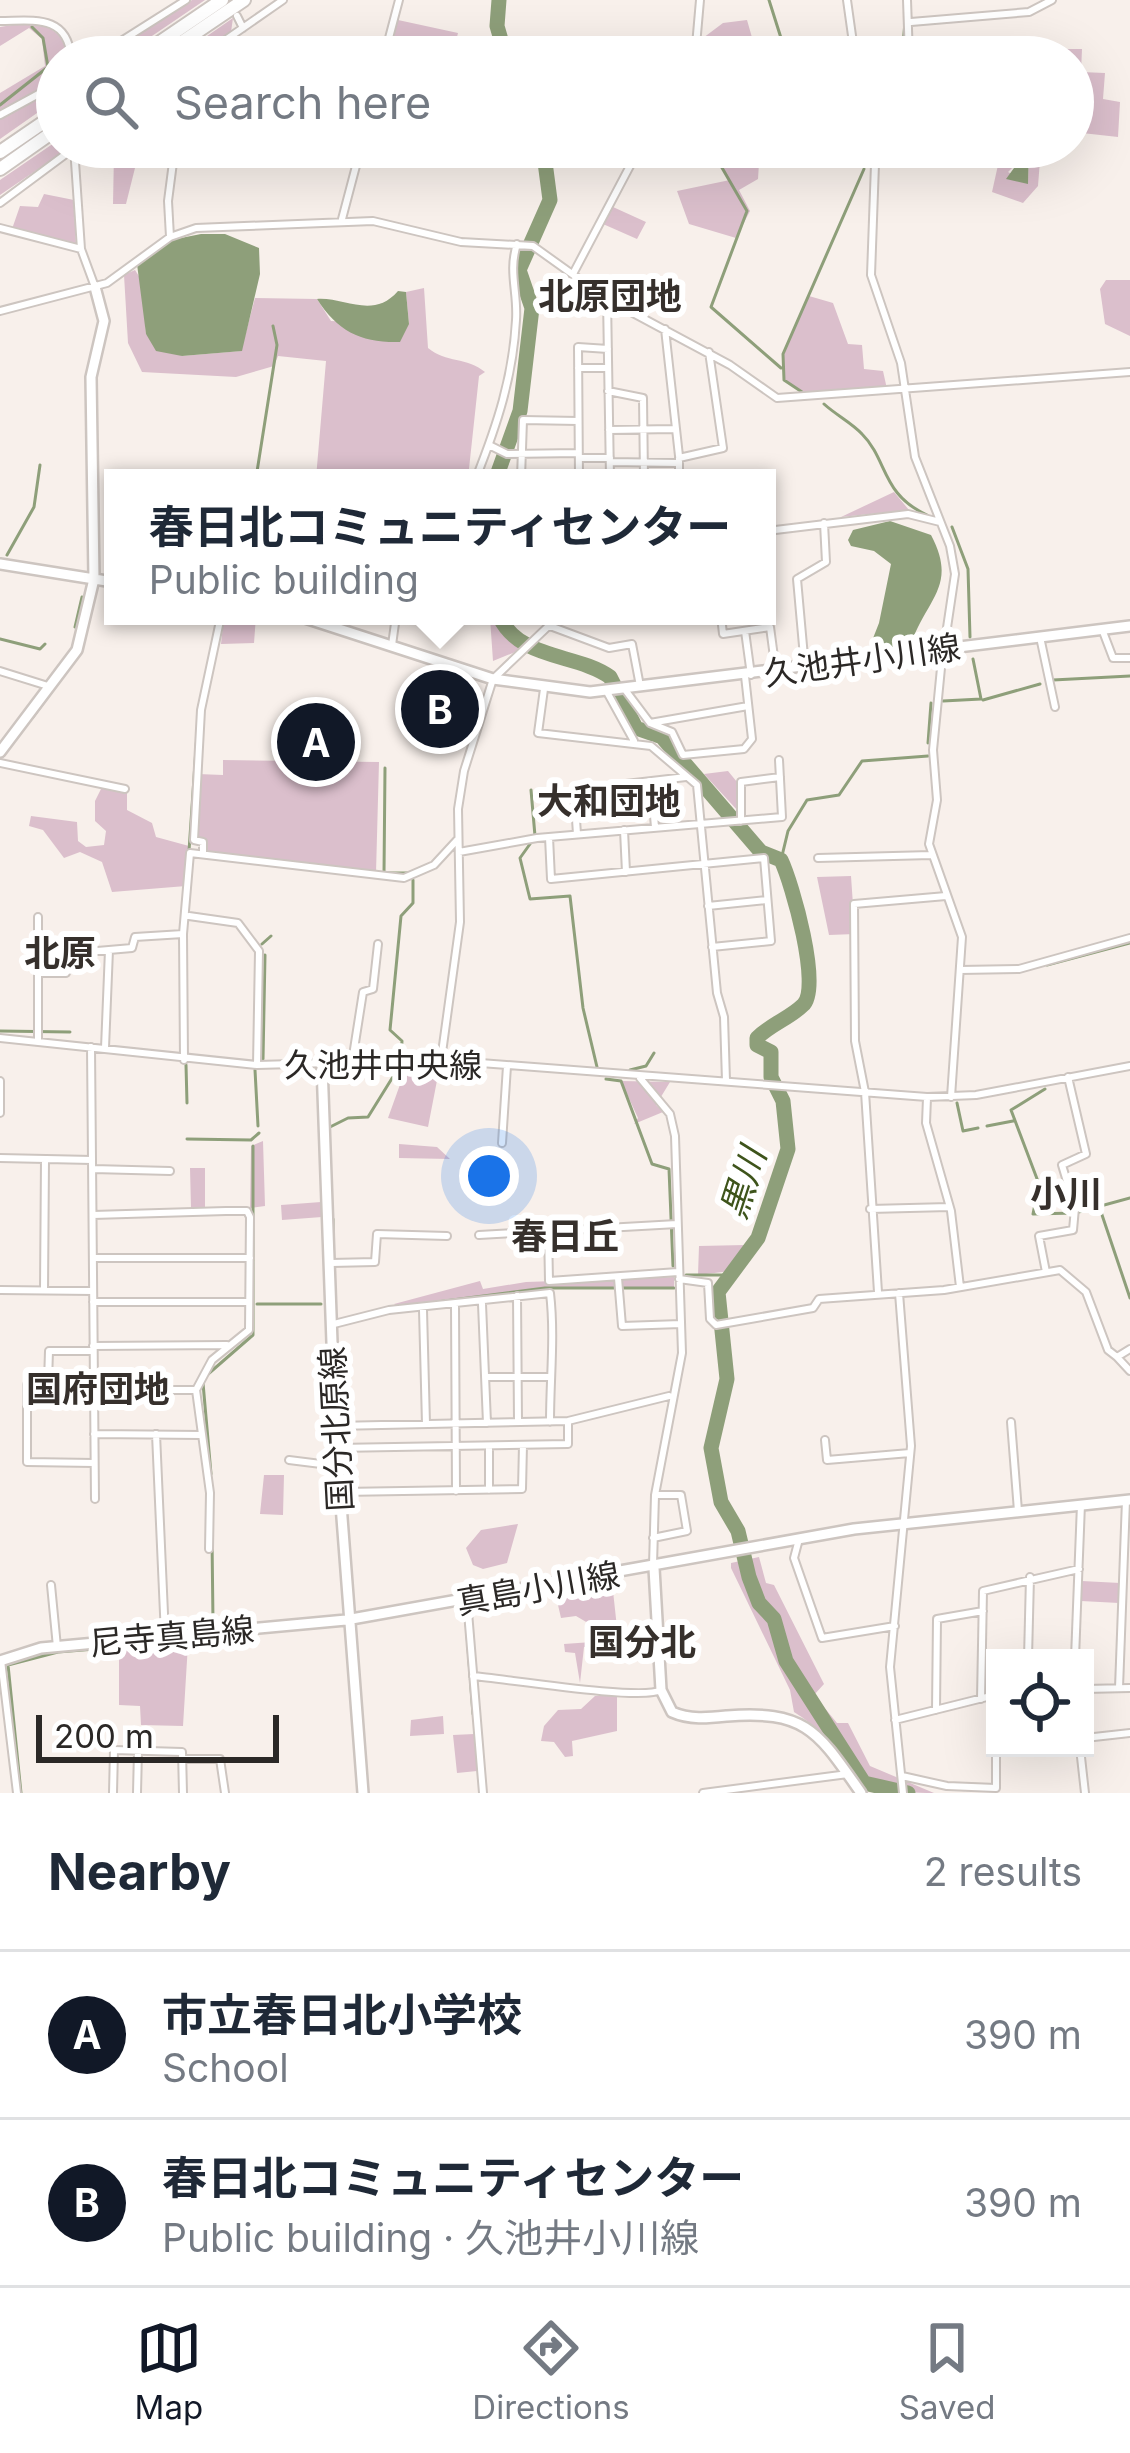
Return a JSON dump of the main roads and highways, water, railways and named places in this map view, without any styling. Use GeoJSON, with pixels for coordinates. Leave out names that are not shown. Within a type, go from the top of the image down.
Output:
{"type":"FeatureCollection","features":[{"type":"Feature","properties":{"kind":"highway"},"geometry":{"type":"LineString","coordinates":[[169,36],[221,0]]}},
{"type":"Feature","properties":{"kind":"highway"},"geometry":{"type":"LineString","coordinates":[[191,36],[244,0]]}},
{"type":"Feature","properties":{"kind":"highway"},"geometry":{"type":"LineString","coordinates":[[0,152],[36,127]]}},
{"type":"Feature","properties":{"kind":"highway"},"geometry":{"type":"LineString","coordinates":[[0,169],[36,144]]}},
{"type":"Feature","properties":{"kind":"waterway","name":"黒川"},"geometry":{"type":"LineString","coordinates":[[499,0],[500,36]]}},
{"type":"Feature","properties":{"kind":"waterway"},"geometry":{"type":"LineString","coordinates":[[769,0],[780,36]]}},
{"type":"Feature","properties":{"kind":"waterway"},"geometry":{"type":"LineString","coordinates":[[904,36],[905,22]]}},
{"type":"Feature","properties":{"kind":"waterway"},"geometry":{"type":"LineString","coordinates":[[32,27],[41,36]]}},
{"type":"Feature","properties":{"kind":"waterway"},"geometry":{"type":"LineString","coordinates":[[0,105],[36,76]]}},
{"type":"Feature","properties":{"kind":"waterway","name":"黒川"},"geometry":{"type":"LineString","coordinates":[[499,469],[520,411],[532,308],[519,270],[550,200],[546,168]]}},
{"type":"Feature","properties":{"kind":"waterway"},"geometry":{"type":"LineString","coordinates":[[722,168],[747,211],[711,307],[781,368]]}},
{"type":"Feature","properties":{"kind":"waterway"},"geometry":{"type":"LineString","coordinates":[[802,392],[784,380],[783,354],[864,169]]}},
{"type":"Feature","properties":{"kind":"waterway"},"geometry":{"type":"LineString","coordinates":[[257,469],[277,345],[273,326]]}},
{"type":"Feature","properties":{"kind":"waterway"},"geometry":{"type":"LineString","coordinates":[[824,404],[862,434],[901,497],[927,515]]}},
{"type":"Feature","properties":{"kind":"waterway"},"geometry":{"type":"LineString","coordinates":[[7,555],[34,507],[40,465]]}},
{"type":"Feature","properties":{"kind":"waterway"},"geometry":{"type":"LineString","coordinates":[[952,527],[968,569],[970,637]]}},
{"type":"Feature","properties":{"kind":"waterway"},"geometry":{"type":"LineString","coordinates":[[75,627],[82,597]]}},
{"type":"Feature","properties":{"kind":"waterway","name":"黒川"},"geometry":{"type":"LineString","coordinates":[[505,625],[534,648],[610,677],[636,728],[662,737],[761,852],[781,860],[786,872],[803,935],[808,995],[798,1010],[757,1038],[757,1045],[771,1052],[771,1077],[783,1101],[788,1149],[758,1238],[718,1292],[727,1379],[711,1448],[721,1502],[738,1531],[759,1603],[774,1619],[786,1661],[864,1783],[908,1793]]}},
{"type":"Feature","properties":{"kind":"waterway"},"geometry":{"type":"LineString","coordinates":[[0,639],[40,649],[45,644]]}},
{"type":"Feature","properties":{"kind":"waterway"},"geometry":{"type":"LineString","coordinates":[[32,718],[80,653]]}},
{"type":"Feature","properties":{"kind":"waterway"},"geometry":{"type":"LineString","coordinates":[[943,701],[981,699],[973,659]]}},
{"type":"Feature","properties":{"kind":"waterway"},"geometry":{"type":"LineString","coordinates":[[1053,680],[1130,676]]}},
{"type":"Feature","properties":{"kind":"waterway"},"geometry":{"type":"LineString","coordinates":[[983,700],[1040,684]]}},
{"type":"Feature","properties":{"kind":"waterway"},"geometry":{"type":"LineString","coordinates":[[928,743],[931,703]]}},
{"type":"Feature","properties":{"kind":"waterway"},"geometry":{"type":"LineString","coordinates":[[189,851],[199,705]]}},
{"type":"Feature","properties":{"kind":"waterway"},"geometry":{"type":"LineString","coordinates":[[781,860],[788,831],[807,800],[839,795],[862,761],[928,756]]}},
{"type":"Feature","properties":{"kind":"waterway"},"geometry":{"type":"LineString","coordinates":[[385,768],[384,873],[408,873]]}},
{"type":"Feature","properties":{"kind":"waterway"},"geometry":{"type":"LineString","coordinates":[[531,790],[535,836]]}},
{"type":"Feature","properties":{"kind":"waterway"},"geometry":{"type":"LineString","coordinates":[[530,844],[520,858],[530,899],[570,896],[583,1008],[597,1067]]}},
{"type":"Feature","properties":{"kind":"waterway"},"geometry":{"type":"LineString","coordinates":[[401,1056],[402,1041],[390,1030],[401,916],[413,903],[413,880]]}},
{"type":"Feature","properties":{"kind":"waterway"},"geometry":{"type":"LineString","coordinates":[[186,935],[186,963]]}},
{"type":"Feature","properties":{"kind":"waterway"},"geometry":{"type":"LineString","coordinates":[[262,944],[271,936]]}},
{"type":"Feature","properties":{"kind":"waterway"},"geometry":{"type":"LineString","coordinates":[[1047,965],[1130,943]]}},
{"type":"Feature","properties":{"kind":"waterway"},"geometry":{"type":"LineString","coordinates":[[263,1059],[265,955]]}},
{"type":"Feature","properties":{"kind":"waterway"},"geometry":{"type":"LineString","coordinates":[[0,1031],[70,1032]]}},
{"type":"Feature","properties":{"kind":"waterway"},"geometry":{"type":"LineString","coordinates":[[630,1070],[646,1066],[654,1053]]}},
{"type":"Feature","properties":{"kind":"waterway"},"geometry":{"type":"LineString","coordinates":[[186,1065],[187,1103]]}},
{"type":"Feature","properties":{"kind":"waterway"},"geometry":{"type":"LineString","coordinates":[[330,1127],[348,1118],[368,1117],[399,1067]]}},
{"type":"Feature","properties":{"kind":"waterway"},"geometry":{"type":"LineString","coordinates":[[255,1070],[258,1126]]}},
{"type":"Feature","properties":{"kind":"waterway"},"geometry":{"type":"LineString","coordinates":[[606,1079],[621,1081],[652,1164],[669,1169],[673,1266]]}},
{"type":"Feature","properties":{"kind":"waterway"},"geometry":{"type":"LineString","coordinates":[[1045,1089],[1011,1110],[1039,1184],[1033,1214],[1075,1213],[1130,1198]]}},
{"type":"Feature","properties":{"kind":"waterway"},"geometry":{"type":"LineString","coordinates":[[957,1103],[963,1131],[978,1128]]}},
{"type":"Feature","properties":{"kind":"waterway"},"geometry":{"type":"LineString","coordinates":[[987,1126],[1013,1121]]}},
{"type":"Feature","properties":{"kind":"waterway"},"geometry":{"type":"LineString","coordinates":[[187,1139],[251,1140],[259,1133]]}},
{"type":"Feature","properties":{"kind":"waterway"},"geometry":{"type":"LineString","coordinates":[[207,1375],[253,1335],[253,1146]]}},
{"type":"Feature","properties":{"kind":"waterway"},"geometry":{"type":"LineString","coordinates":[[1099,1206],[1130,1298]]}},
{"type":"Feature","properties":{"kind":"waterway"},"geometry":{"type":"LineString","coordinates":[[333,1219],[333,1247]]}},
{"type":"Feature","properties":{"kind":"waterway"},"geometry":{"type":"LineString","coordinates":[[686,1275],[736,1275]]}},
{"type":"Feature","properties":{"kind":"waterway"},"geometry":{"type":"LineString","coordinates":[[437,1302],[545,1288],[674,1288]]}},
{"type":"Feature","properties":{"kind":"waterway"},"geometry":{"type":"LineString","coordinates":[[257,1304],[321,1304]]}},
{"type":"Feature","properties":{"kind":"waterway"},"geometry":{"type":"LineString","coordinates":[[203,1383],[211,1474]]}},
{"type":"Feature","properties":{"kind":"waterway"},"geometry":{"type":"LineString","coordinates":[[212,1538],[213,1622]]}},
{"type":"Feature","properties":{"kind":"waterway"},"geometry":{"type":"LineString","coordinates":[[465,1608],[473,1714]]}},
{"type":"Feature","properties":{"kind":"waterway"},"geometry":{"type":"LineString","coordinates":[[21,1793],[8,1665],[58,1652],[206,1640]]}},
{"type":"Feature","properties":{"kind":"place","name":"春日北コミュニティセンター"},"geometry":{"type":"Point","coordinates":[440,709]}},
{"type":"Feature","properties":{"kind":"place","name":"市立春日北小学校"},"geometry":{"type":"Point","coordinates":[316,742]}},
{"type":"Feature","properties":{"kind":"district","name":"北原団地"},"geometry":{"type":"Point","coordinates":[610,296]}},
{"type":"Feature","properties":{"kind":"district","name":"大和団地"},"geometry":{"type":"Point","coordinates":[609,801]}},
{"type":"Feature","properties":{"kind":"district","name":"北原"},"geometry":{"type":"Point","coordinates":[60,953]}},
{"type":"Feature","properties":{"kind":"district","name":"小川"},"geometry":{"type":"Point","coordinates":[1066,1194]}},
{"type":"Feature","properties":{"kind":"district","name":"春日丘"},"geometry":{"type":"Point","coordinates":[565,1236]}},
{"type":"Feature","properties":{"kind":"district","name":"国府団地"},"geometry":{"type":"Point","coordinates":[98,1389]}},
{"type":"Feature","properties":{"kind":"district","name":"国分北"},"geometry":{"type":"Point","coordinates":[642,1642]}}]}
